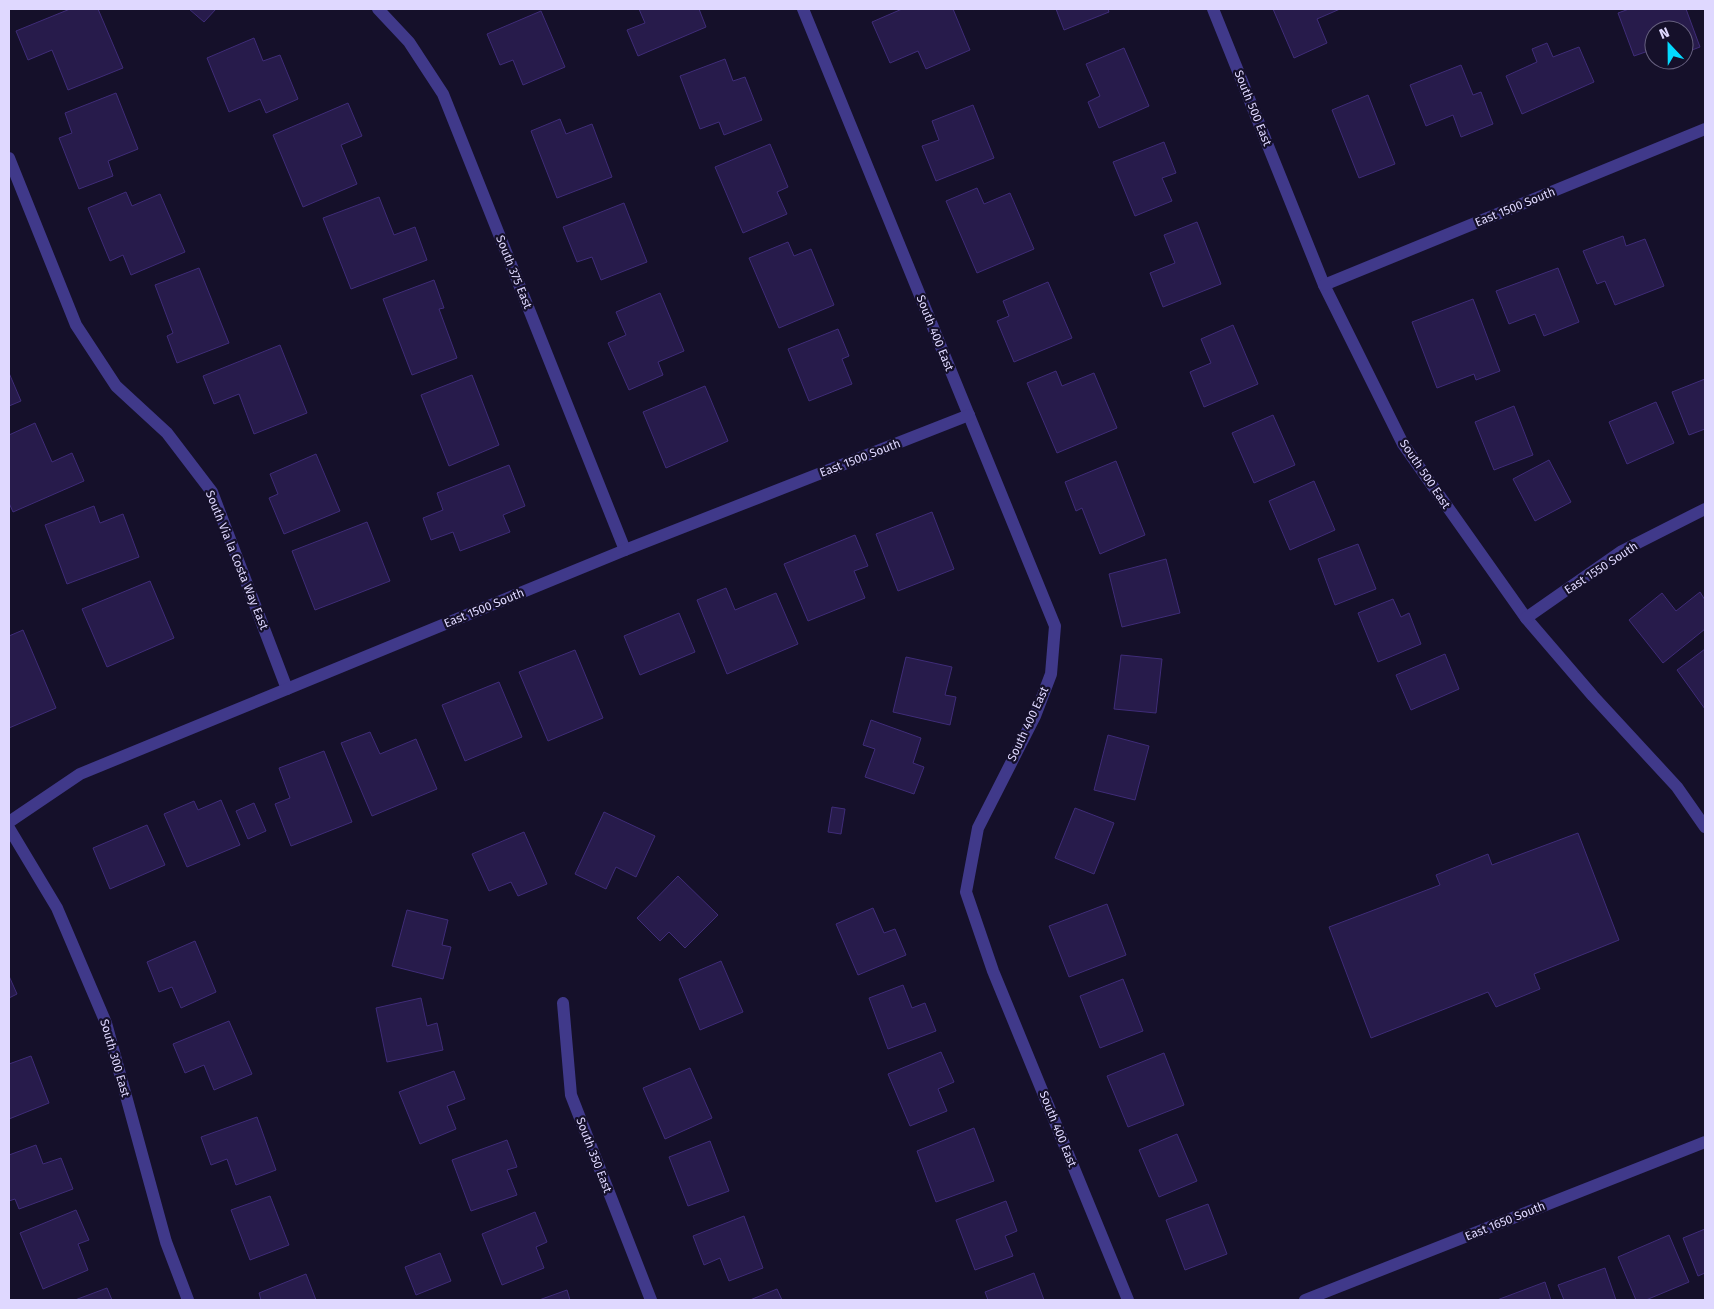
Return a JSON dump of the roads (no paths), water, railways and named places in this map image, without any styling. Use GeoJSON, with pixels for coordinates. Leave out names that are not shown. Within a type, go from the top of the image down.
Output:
{"type":"FeatureCollection","features":[{"type":"Feature","properties":{"kind":"street","name":"South 375 East"},"geometry":{"type":"LineString","coordinates":[[378,9],[409,42],[443,94],[625,550]]}},
{"type":"Feature","properties":{"kind":"street","name":"South 400 East"},"geometry":{"type":"LineString","coordinates":[[803,9],[1055,626],[1051,674],[1035,716],[978,828],[966,892],[992,971],[1128,1300]]}},
{"type":"Feature","properties":{"kind":"street","name":"South 500 East"},"geometry":{"type":"LineString","coordinates":[[1213,9],[1324,285],[1403,444],[1526,618],[1593,696],[1677,788],[1705,827]]}},
{"type":"Feature","properties":{"kind":"street","name":"East 1500 South"},"geometry":{"type":"LineString","coordinates":[[1324,285],[1705,129]]}},
{"type":"Feature","properties":{"kind":"street","name":"South Via la Costa Way East"},"geometry":{"type":"LineString","coordinates":[[9,158],[76,325],[116,386],[167,433],[212,492],[287,689]]}},
{"type":"Feature","properties":{"kind":"street","name":"East 1500 South"},"geometry":{"type":"LineString","coordinates":[[9,822],[80,774],[625,550],[969,415]]}},
{"type":"Feature","properties":{"kind":"street","name":"East 1550 South"},"geometry":{"type":"LineString","coordinates":[[1526,618],[1622,551],[1705,510]]}},
{"type":"Feature","properties":{"kind":"street","name":"South 300 East"},"geometry":{"type":"LineString","coordinates":[[9,828],[57,908],[106,1023],[166,1242],[188,1300]]}},
{"type":"Feature","properties":{"kind":"street","name":"South 350 East"},"geometry":{"type":"LineString","coordinates":[[563,1004],[571,1095],[650,1300]]}},
{"type":"Feature","properties":{"kind":"street","name":"East 1650 South"},"geometry":{"type":"LineString","coordinates":[[1305,1300],[1705,1142]]}}]}
